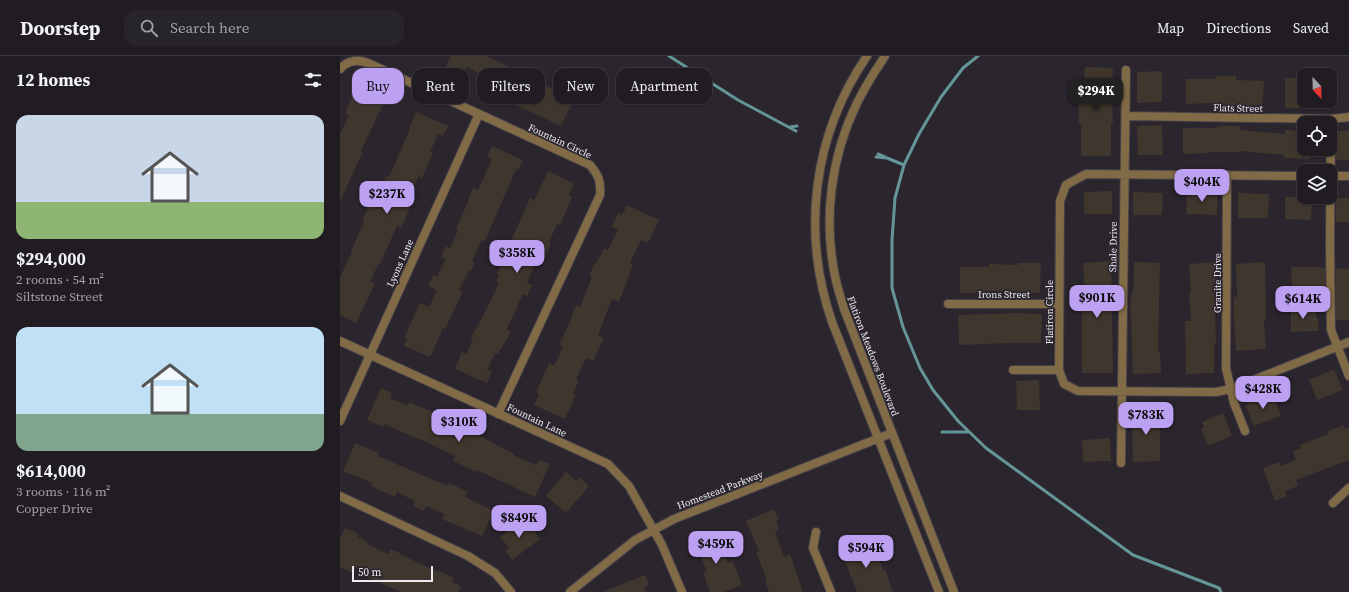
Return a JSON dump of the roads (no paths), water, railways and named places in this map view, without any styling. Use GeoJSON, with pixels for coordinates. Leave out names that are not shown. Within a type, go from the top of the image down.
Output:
{"type":"FeatureCollection","features":[{"type":"Feature","properties":{"kind":"street"},"geometry":{"type":"LineString","coordinates":[[867,56],[843,98],[825,147],[816,190],[814,217],[815,241],[820,280],[828,308],[940,592]]}},
{"type":"Feature","properties":{"kind":"street","name":"Flatiron Meadows Boulevard"},"geometry":{"type":"LineString","coordinates":[[886,56],[857,103],[845,131],[837,158],[833,180],[830,223],[832,261],[835,278],[844,309],[954,592]]}},
{"type":"Feature","properties":{"kind":"street","name":"Fountain Circle"},"geometry":{"type":"LineString","coordinates":[[340,69],[351,60],[360,60],[368,63],[590,165],[597,174],[601,184],[600,194],[498,414]]}},
{"type":"Feature","properties":{"kind":"street","name":"Shale Drive"},"geometry":{"type":"LineString","coordinates":[[1121,463],[1126,70]]}},
{"type":"Feature","properties":{"kind":"street","name":"Lyons Lane"},"geometry":{"type":"LineString","coordinates":[[340,421],[478,114]]}},
{"type":"Feature","properties":{"kind":"street","name":"Flats Street"},"geometry":{"type":"LineString","coordinates":[[1126,116],[1297,119]]}},
{"type":"Feature","properties":{"kind":"street","name":"Flats Street"},"geometry":{"type":"LineString","coordinates":[[1337,118],[1349,117]]}},
{"type":"Feature","properties":{"kind":"street","name":"Flatiron Circle"},"geometry":{"type":"LineString","coordinates":[[1059,370],[1060,201],[1066,185],[1086,174],[1297,176]]}},
{"type":"Feature","properties":{"kind":"street","name":"Granite Drive"},"geometry":{"type":"LineString","coordinates":[[1227,175],[1226,368],[1234,403],[1245,431]]}},
{"type":"Feature","properties":{"kind":"street"},"geometry":{"type":"LineString","coordinates":[[1337,176],[1349,176]]}},
{"type":"Feature","properties":{"kind":"street"},"geometry":{"type":"LineString","coordinates":[[1330,204],[1331,330],[1349,376]]}},
{"type":"Feature","properties":{"kind":"street","name":"Irons Street"},"geometry":{"type":"LineString","coordinates":[[948,304],[1059,304]]}},
{"type":"Feature","properties":{"kind":"street","name":"Fountain Lane"},"geometry":{"type":"LineString","coordinates":[[340,341],[608,464],[629,486],[654,530],[674,571],[682,592]]}},
{"type":"Feature","properties":{"kind":"street"},"geometry":{"type":"LineString","coordinates":[[1013,370],[1059,370],[1064,384],[1078,391],[1216,392],[1231,389],[1349,342]]}},
{"type":"Feature","properties":{"kind":"street","name":"Homestead Parkway"},"geometry":{"type":"LineString","coordinates":[[570,592],[635,540],[674,519],[892,433]]}},
{"type":"Feature","properties":{"kind":"street"},"geometry":{"type":"LineString","coordinates":[[1333,503],[1349,488]]}},
{"type":"Feature","properties":{"kind":"street"},"geometry":{"type":"LineString","coordinates":[[340,496],[468,556],[495,573],[511,592]]}},
{"type":"Feature","properties":{"kind":"street"},"geometry":{"type":"LineString","coordinates":[[816,532],[814,548],[831,592]]}},
{"type":"Feature","properties":{"kind":"waterway"},"geometry":{"type":"LineString","coordinates":[[669,56],[738,100],[796,131]]}},
{"type":"Feature","properties":{"kind":"waterway"},"geometry":{"type":"LineString","coordinates":[[904,165],[919,134],[941,97],[963,68],[978,56]]}},
{"type":"Feature","properties":{"kind":"waterway"},"geometry":{"type":"LineString","coordinates":[[790,127],[797,126]]}},
{"type":"Feature","properties":{"kind":"waterway"},"geometry":{"type":"LineString","coordinates":[[878,154],[885,157]]}},
{"type":"Feature","properties":{"kind":"waterway"},"geometry":{"type":"LineString","coordinates":[[876,157],[887,158],[904,165],[895,198],[892,240],[892,288],[903,327],[920,368],[933,390],[958,421],[986,448],[1133,555],[1219,588],[1221,592]]}},
{"type":"Feature","properties":{"kind":"waterway"},"geometry":{"type":"LineString","coordinates":[[942,432],[969,432]]}}]}
